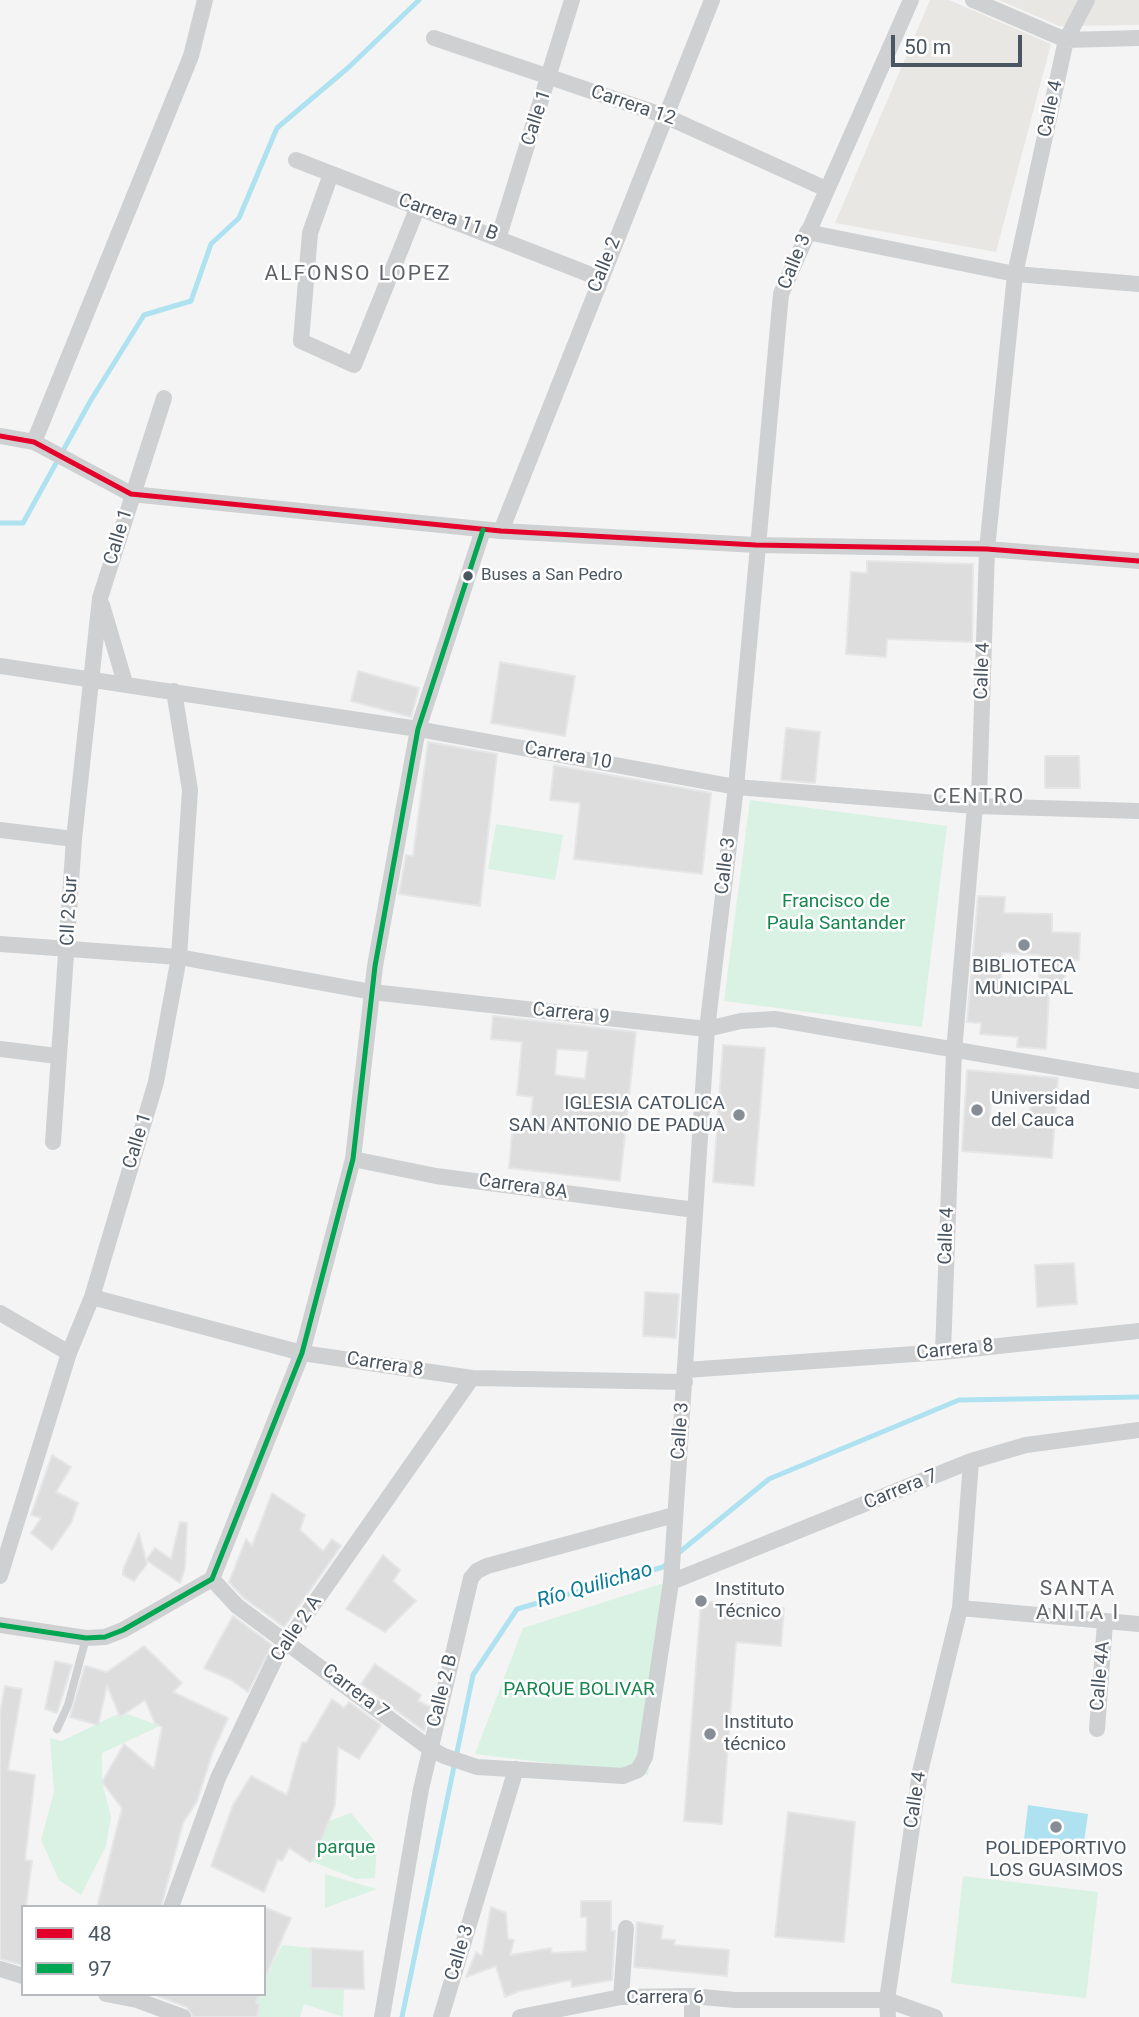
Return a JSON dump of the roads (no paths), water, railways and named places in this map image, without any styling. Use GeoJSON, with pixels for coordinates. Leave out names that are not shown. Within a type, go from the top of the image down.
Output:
{"type":"FeatureCollection","features":[{"type":"Feature","properties":{"kind":"street"},"geometry":{"type":"LineString","coordinates":[[34,442],[191,56],[205,0]]}},
{"type":"Feature","properties":{"kind":"street","name":"Calle 1"},"geometry":{"type":"LineString","coordinates":[[499,236],[572,0]]}},
{"type":"Feature","properties":{"kind":"street","name":"Calle 2"},"geometry":{"type":"LineString","coordinates":[[501,531],[599,278],[712,0]]}},
{"type":"Feature","properties":{"kind":"street","name":"Calle 3"},"geometry":{"type":"LineString","coordinates":[[441,2017],[516,1769],[623,1776],[638,1770],[645,1757],[671,1577],[707,1028],[736,787],[781,294],[911,0]]}},
{"type":"Feature","properties":{"kind":"street"},"geometry":{"type":"LineString","coordinates":[[974,0],[1066,40],[1139,38]]}},
{"type":"Feature","properties":{"kind":"street","name":"Calle 4"},"geometry":{"type":"LineString","coordinates":[[943,1352],[954,1052],[975,806],[979,799],[987,549],[1015,274],[1066,40],[1087,0]]}},
{"type":"Feature","properties":{"kind":"street","name":"Carrera 12"},"geometry":{"type":"LineString","coordinates":[[434,38],[665,116],[826,189]]}},
{"type":"Feature","properties":{"kind":"street","name":"Carrera 11 B"},"geometry":{"type":"LineString","coordinates":[[296,160],[417,209],[499,236],[599,278]]}},
{"type":"Feature","properties":{"kind":"street"},"geometry":{"type":"LineString","coordinates":[[331,174],[310,233],[301,341],[354,365],[417,209]]}},
{"type":"Feature","properties":{"kind":"street"},"geometry":{"type":"LineString","coordinates":[[807,232],[1015,274],[1139,284]]}},
{"type":"Feature","properties":{"kind":"street","name":"Calle 1"},"geometry":{"type":"LineString","coordinates":[[89,679],[100,598],[131,494],[164,398]]}},
{"type":"Feature","properties":{"kind":"street"},"geometry":{"type":"LineString","coordinates":[[0,436],[34,442],[131,494],[483,530],[756,545],[987,549],[1139,561]]}},
{"type":"Feature","properties":{"kind":"street"},"geometry":{"type":"LineString","coordinates":[[0,1625],[86,1638],[105,1637],[123,1630],[212,1579],[302,1353],[353,1159],[372,992],[418,729],[483,530]]}},
{"type":"Feature","properties":{"kind":"street"},"geometry":{"type":"LineString","coordinates":[[100,598],[125,683]]}},
{"type":"Feature","properties":{"kind":"street","name":"Carrera 10"},"geometry":{"type":"LineString","coordinates":[[0,666],[418,729],[736,787],[975,806],[1139,811]]}},
{"type":"Feature","properties":{"kind":"street","name":"Cll 2 Sur"},"geometry":{"type":"LineString","coordinates":[[53,1142],[57,1056],[69,949],[74,839],[89,679]]}},
{"type":"Feature","properties":{"kind":"street","name":"Calle 1"},"geometry":{"type":"LineString","coordinates":[[0,1576],[69,1353],[92,1297],[156,1082],[179,957],[190,790],[174,691]]}},
{"type":"Feature","properties":{"kind":"street"},"geometry":{"type":"LineString","coordinates":[[0,830],[74,839]]}},
{"type":"Feature","properties":{"kind":"street","name":"Carrera 9"},"geometry":{"type":"LineString","coordinates":[[0,944],[179,957],[372,992],[707,1028],[741,1021],[775,1019],[876,1035],[954,1052],[1139,1081]]}},
{"type":"Feature","properties":{"kind":"street"},"geometry":{"type":"LineString","coordinates":[[0,1049],[57,1056]]}},
{"type":"Feature","properties":{"kind":"street","name":"Carrera 8A"},"geometry":{"type":"LineString","coordinates":[[353,1159],[436,1176],[695,1210]]}},
{"type":"Feature","properties":{"kind":"street","name":"Carrera 8"},"geometry":{"type":"LineString","coordinates":[[92,1297],[302,1353],[472,1378],[685,1376],[1139,1331]]}},
{"type":"Feature","properties":{"kind":"street"},"geometry":{"type":"LineString","coordinates":[[0,1313],[69,1353]]}},
{"type":"Feature","properties":{"kind":"street","name":"Calle 2 A"},"geometry":{"type":"LineString","coordinates":[[172,1905],[218,1778],[275,1659],[472,1378]]}},
{"type":"Feature","properties":{"kind":"street","name":"Carrera 7"},"geometry":{"type":"LineString","coordinates":[[671,1577],[971,1461],[1026,1446],[1139,1430]]}},
{"type":"Feature","properties":{"kind":"street","name":"Calle 4"},"geometry":{"type":"LineString","coordinates":[[888,2017],[887,2000],[920,1772],[960,1608],[971,1461]]}},
{"type":"Feature","properties":{"kind":"street","name":"Calle 2 B"},"geometry":{"type":"LineString","coordinates":[[382,2017],[471,1578],[477,1570],[673,1522]]}},
{"type":"Feature","properties":{"kind":"street","name":"Carrera 7"},"geometry":{"type":"LineString","coordinates":[[212,1579],[237,1606],[436,1752],[477,1767],[516,1769]]}},
{"type":"Feature","properties":{"kind":"street"},"geometry":{"type":"LineString","coordinates":[[960,1608],[1139,1624]]}},
{"type":"Feature","properties":{"kind":"street","name":"Calle 4A"},"geometry":{"type":"LineString","coordinates":[[1097,1729],[1105,1623]]}},
{"type":"Feature","properties":{"kind":"street"},"geometry":{"type":"LineString","coordinates":[[621,1997],[626,1928]]}},
{"type":"Feature","properties":{"kind":"street"},"geometry":{"type":"LineString","coordinates":[[0,1969],[21,1975]]}},
{"type":"Feature","properties":{"kind":"street"},"geometry":{"type":"LineString","coordinates":[[692,1996],[692,2017]]}},
{"type":"Feature","properties":{"kind":"street","name":"Carrera 6"},"geometry":{"type":"LineString","coordinates":[[520,2017],[621,1997],[692,1996],[735,2000],[887,2000],[936,2017]]}},
{"type":"Feature","properties":{"kind":"street"},"geometry":{"type":"LineString","coordinates":[[132,2017],[138,1997],[183,2017]]}},
{"type":"Feature","properties":{"kind":"street"},"geometry":{"type":"LineString","coordinates":[[735,2000],[738,2017]]}},
{"type":"Feature","properties":{"kind":"lane"},"geometry":{"type":"LineString","coordinates":[[57,1728],[68,1705],[86,1638]]}},
{"type":"Feature","properties":{"kind":"water","name":"POLIDEPORTIVO LOS GUASIMOS"},"geometry":{"type":"Polygon","coordinates":[[[1028,1805],[1088,1814],[1083,1849],[1024,1840],[1028,1805]]]}},
{"type":"Feature","properties":{"kind":"waterway"},"geometry":{"type":"LineString","coordinates":[[0,523],[23,523],[91,400],[144,315],[191,301],[211,244],[239,218],[277,128],[349,67],[419,0]]}},
{"type":"Feature","properties":{"kind":"waterway","name":"Río Quilichao"},"geometry":{"type":"LineString","coordinates":[[676,1555],[769,1479],[959,1400],[1139,1397]]}},
{"type":"Feature","properties":{"kind":"waterway","name":"Río Quilichao"},"geometry":{"type":"LineString","coordinates":[[402,2017],[473,1675],[517,1609],[663,1567],[669,1562]]}},
{"type":"Feature","properties":{"kind":"place","name":"Buses a San Pedro"},"geometry":{"type":"Point","coordinates":[468,576]}},
{"type":"Feature","properties":{"kind":"place","name":"BIBLIOTECA MUNICIPAL"},"geometry":{"type":"Point","coordinates":[1024,945]}},
{"type":"Feature","properties":{"kind":"place","name":"Universidad del Cauca"},"geometry":{"type":"Point","coordinates":[977,1110]}},
{"type":"Feature","properties":{"kind":"place","name":"IGLESIA CATOLICA SAN ANTONIO DE PADUA"},"geometry":{"type":"Point","coordinates":[739,1115]}},
{"type":"Feature","properties":{"kind":"place","name":"Instituto Técnico"},"geometry":{"type":"Point","coordinates":[701,1601]}},
{"type":"Feature","properties":{"kind":"place","name":"Instituto técnico"},"geometry":{"type":"Point","coordinates":[710,1734]}},
{"type":"Feature","properties":{"kind":"place","name":"POLIDEPORTIVO LOS GUASIMOS"},"geometry":{"type":"Point","coordinates":[1056,1827]}},
{"type":"Feature","properties":{"kind":"district","name":"ALFONSO LOPEZ"},"geometry":{"type":"Point","coordinates":[358,275]}},
{"type":"Feature","properties":{"kind":"district","name":"CENTRO"},"geometry":{"type":"Point","coordinates":[979,798]}},
{"type":"Feature","properties":{"kind":"district","name":"SANTA ANITA I"},"geometry":{"type":"Point","coordinates":[1078,1602]}},
{"type":"Feature","properties":{"kind":"park label","name":"Francisco de Paula Santander"},"geometry":{"type":"Point","coordinates":[836,913]}},
{"type":"Feature","properties":{"kind":"park label","name":"PARQUE BOLIVAR"},"geometry":{"type":"Point","coordinates":[579,1690]}},
{"type":"Feature","properties":{"kind":"park label","name":"parque"},"geometry":{"type":"Point","coordinates":[346,1848]}}]}
